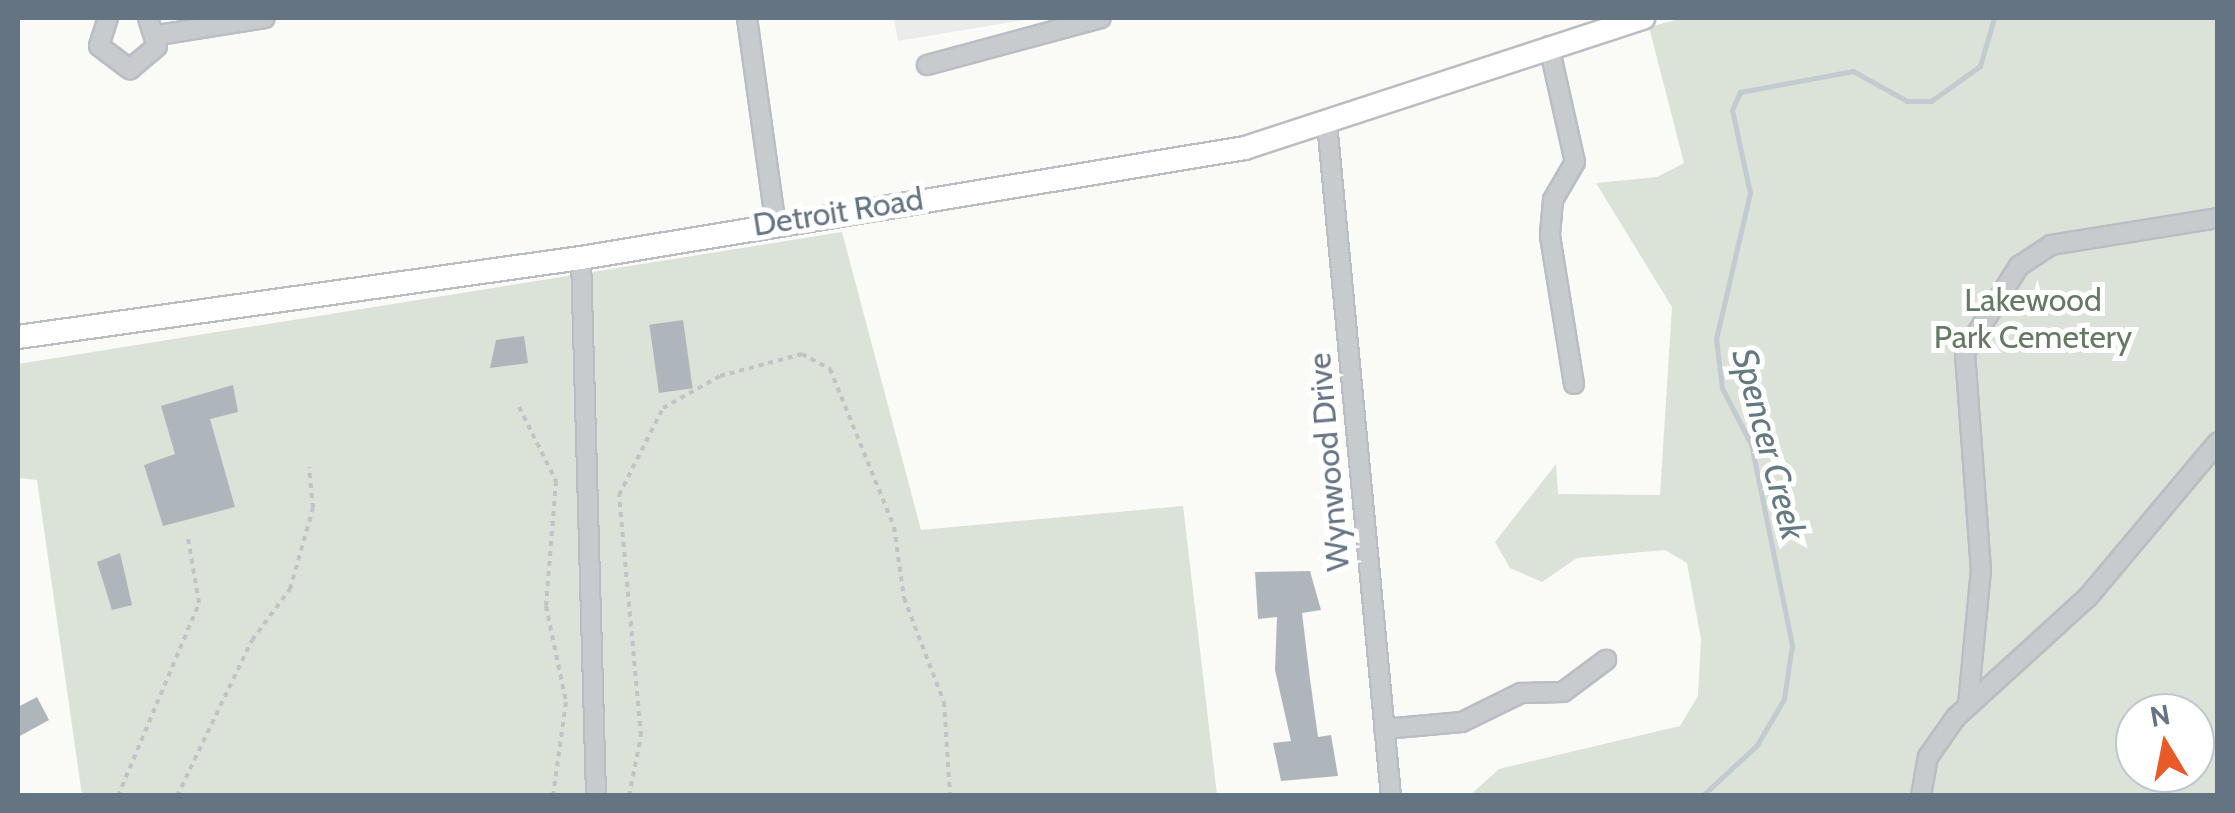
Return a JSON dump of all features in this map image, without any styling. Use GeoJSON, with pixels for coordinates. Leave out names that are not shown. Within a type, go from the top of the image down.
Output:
{"type":"FeatureCollection","features":[{"type":"Feature","properties":{"kind":"main road","name":"Detroit Road"},"geometry":{"type":"LineString","coordinates":[[18,337],[581,258],[776,220],[1245,148],[1642,18]]}},
{"type":"Feature","properties":{"kind":"street"},"geometry":{"type":"LineString","coordinates":[[108,18],[98,46],[116,67],[144,65],[158,35]]}},
{"type":"Feature","properties":{"kind":"street"},"geometry":{"type":"LineString","coordinates":[[148,18],[158,35]]}},
{"type":"Feature","properties":{"kind":"street"},"geometry":{"type":"LineString","coordinates":[[158,35],[265,18]]}},
{"type":"Feature","properties":{"kind":"street"},"geometry":{"type":"LineString","coordinates":[[747,18],[776,220]]}},
{"type":"Feature","properties":{"kind":"street"},"geometry":{"type":"LineString","coordinates":[[927,65],[1102,18]]}},
{"type":"Feature","properties":{"kind":"street"},"geometry":{"type":"LineString","coordinates":[[1549,46],[1575,162],[1553,200],[1550,236],[1574,384]]}},
{"type":"Feature","properties":{"kind":"street","name":"Wynwood Drive"},"geometry":{"type":"LineString","coordinates":[[1327,123],[1391,796]]}},
{"type":"Feature","properties":{"kind":"street"},"geometry":{"type":"LineString","coordinates":[[1968,706],[1981,571],[1965,352],[2019,266],[2050,245],[2218,218]]}},
{"type":"Feature","properties":{"kind":"street"},"geometry":{"type":"LineString","coordinates":[[581,258],[596,796]]}},
{"type":"Feature","properties":{"kind":"street"},"geometry":{"type":"LineString","coordinates":[[1921,796],[1928,757],[1968,706],[2088,597],[2218,442]]}},
{"type":"Feature","properties":{"kind":"street"},"geometry":{"type":"LineString","coordinates":[[1384,729],[1462,722],[1521,693],[1563,692],[1606,660]]}},
{"type":"Feature","properties":{"kind":"path"},"geometry":{"type":"LineString","coordinates":[[629,796],[642,742],[619,495],[663,408],[720,376],[802,354],[833,375],[894,527],[904,598],[944,702],[950,796]]}},
{"type":"Feature","properties":{"kind":"path"},"geometry":{"type":"LineString","coordinates":[[518,407],[556,481],[546,606],[566,702],[553,796]]}},
{"type":"Feature","properties":{"kind":"path"},"geometry":{"type":"LineString","coordinates":[[176,796],[252,640],[290,589],[312,508],[309,466]]}},
{"type":"Feature","properties":{"kind":"path"},"geometry":{"type":"LineString","coordinates":[[118,796],[199,603],[188,538]]}},
{"type":"Feature","properties":{"kind":"shaded area"},"geometry":{"type":"Polygon","coordinates":[[[894,18],[1036,18],[898,41],[894,18]]]}},
{"type":"Feature","properties":{"kind":"green space","name":"Lakewood Park Cemetery"},"geometry":{"type":"Polygon","coordinates":[[[1683,18],[2217,18],[2217,795],[1469,796],[1499,769],[1680,726],[1698,696],[1701,639],[1687,563],[1665,550],[1577,558],[1542,582],[1510,568],[1495,542],[1556,464],[1558,494],[1660,495],[1672,307],[1596,183],[1657,177],[1684,163],[1649,27],[1683,18]]]}},
{"type":"Feature","properties":{"kind":"green space"},"geometry":{"type":"Polygon","coordinates":[[[842,232],[921,530],[1183,506],[1217,795],[82,795],[37,480],[18,478],[18,364],[842,232]]]}},
{"type":"Feature","properties":{"kind":"building"},"geometry":{"type":"Polygon","coordinates":[[[683,320],[693,388],[659,393],[649,325],[683,320]]]}},
{"type":"Feature","properties":{"kind":"building"},"geometry":{"type":"Polygon","coordinates":[[[524,336],[528,363],[490,368],[496,340],[524,336]]]}},
{"type":"Feature","properties":{"kind":"building"},"geometry":{"type":"Polygon","coordinates":[[[233,385],[238,412],[210,419],[235,507],[163,526],[144,465],[175,454],[161,406],[233,385]]]}},
{"type":"Feature","properties":{"kind":"building"},"geometry":{"type":"Polygon","coordinates":[[[120,553],[132,605],[112,610],[97,562],[120,553]]]}},
{"type":"Feature","properties":{"kind":"building"},"geometry":{"type":"Polygon","coordinates":[[[1310,571],[1321,610],[1302,613],[1310,679],[1318,737],[1331,735],[1338,776],[1281,781],[1273,743],[1291,741],[1275,670],[1277,617],[1258,619],[1255,572],[1310,571]]]}},
{"type":"Feature","properties":{"kind":"building"},"geometry":{"type":"Polygon","coordinates":[[[37,697],[49,720],[18,737],[18,707],[37,697]]]}},
{"type":"Feature","properties":{"kind":"waterway","name":"Spencer Creek"},"geometry":{"type":"LineString","coordinates":[[1702,796],[1757,745],[1784,699],[1792,645],[1751,444],[1722,388],[1716,339],[1750,193],[1732,110],[1740,92],[1853,71],[1907,101],[1931,101],[1980,66],[1994,18]]}}]}
